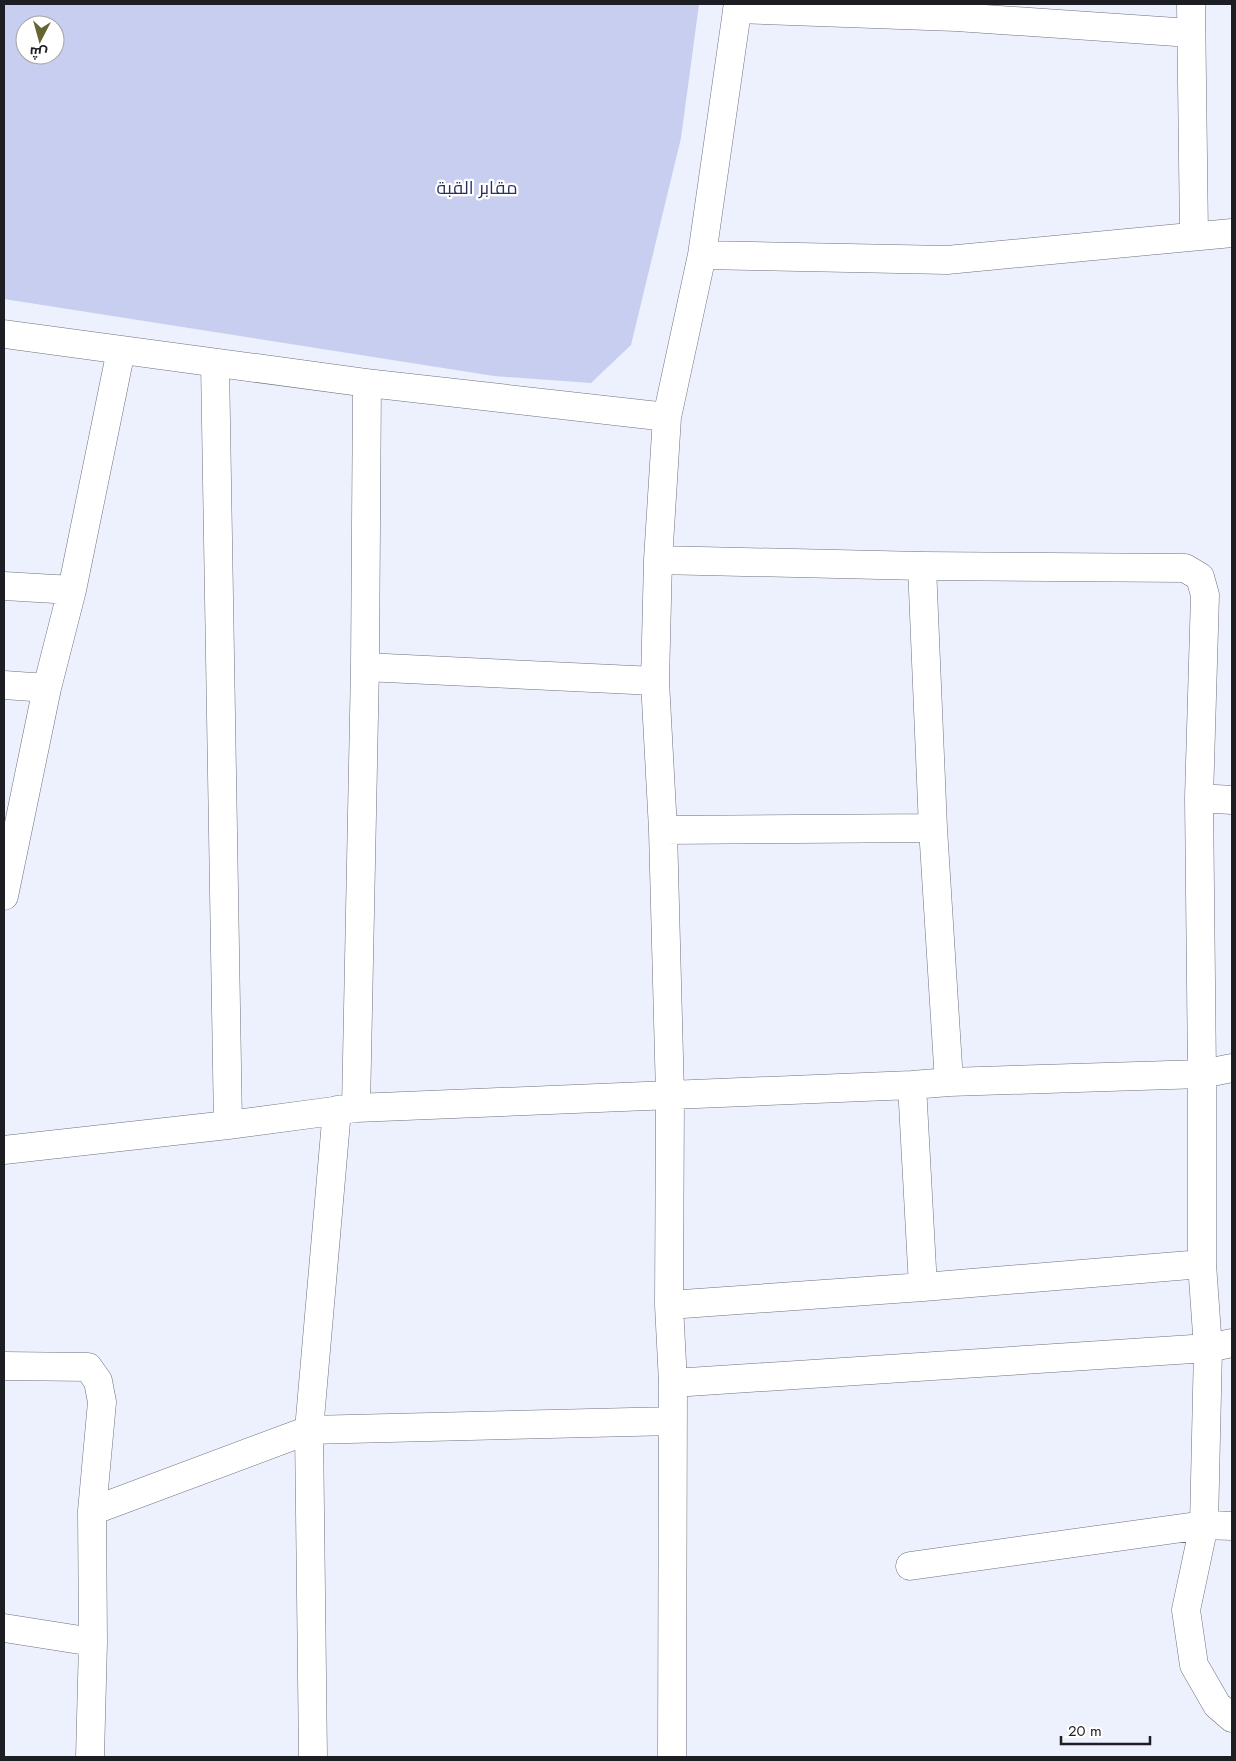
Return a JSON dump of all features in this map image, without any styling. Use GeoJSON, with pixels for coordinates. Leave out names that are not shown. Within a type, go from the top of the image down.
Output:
{"type":"FeatureCollection","features":[{"type":"Feature","properties":{"kind":"street"},"geometry":{"type":"LineString","coordinates":[[1191,4],[1194,235]]}},
{"type":"Feature","properties":{"kind":"street"},"geometry":{"type":"LineString","coordinates":[[672,1757],[673,1383],[669,1305],[670,1095],[663,830],[655,681],[658,560],[667,416],[702,255],[737,7],[956,17],[1191,33]]}},
{"type":"Feature","properties":{"kind":"street"},"geometry":{"type":"LineString","coordinates":[[702,255],[947,260],[1232,232]]}},
{"type":"Feature","properties":{"kind":"street"},"geometry":{"type":"LineString","coordinates":[[4,334],[367,383],[667,416]]}},
{"type":"Feature","properties":{"kind":"street"},"geometry":{"type":"LineString","coordinates":[[5,881],[47,688],[72,590],[121,350]]}},
{"type":"Feature","properties":{"kind":"street"},"geometry":{"type":"LineString","coordinates":[[215,363],[228,1125]]}},
{"type":"Feature","properties":{"kind":"street"},"geometry":{"type":"LineString","coordinates":[[313,1757],[309,1430],[347,1109],[365,667],[367,383]]}},
{"type":"Feature","properties":{"kind":"street"},"geometry":{"type":"LineString","coordinates":[[658,560],[922,566],[1186,568],[1200,577],[1205,594],[1199,798],[1202,1264],[1220,1346],[1204,1525],[1186,1610],[1194,1665],[1217,1705],[1232,1718]]}},
{"type":"Feature","properties":{"kind":"street"},"geometry":{"type":"LineString","coordinates":[[922,566],[933,828],[950,1082]]}},
{"type":"Feature","properties":{"kind":"street"},"geometry":{"type":"LineString","coordinates":[[4,586],[72,590]]}},
{"type":"Feature","properties":{"kind":"street"},"geometry":{"type":"LineString","coordinates":[[365,667],[655,681]]}},
{"type":"Feature","properties":{"kind":"street"},"geometry":{"type":"LineString","coordinates":[[4,685],[47,688]]}},
{"type":"Feature","properties":{"kind":"street"},"geometry":{"type":"LineString","coordinates":[[1199,798],[1232,800]]}},
{"type":"Feature","properties":{"kind":"street"},"geometry":{"type":"LineString","coordinates":[[663,830],[933,828]]}},
{"type":"Feature","properties":{"kind":"street"},"geometry":{"type":"LineString","coordinates":[[4,1150],[228,1125],[347,1109],[950,1082],[1202,1074],[1232,1068]]}},
{"type":"Feature","properties":{"kind":"street"},"geometry":{"type":"LineString","coordinates":[[912,1085],[923,1287]]}},
{"type":"Feature","properties":{"kind":"street"},"geometry":{"type":"LineString","coordinates":[[669,1305],[923,1287],[1202,1264]]}},
{"type":"Feature","properties":{"kind":"street"},"geometry":{"type":"LineString","coordinates":[[673,1383],[1220,1346]]}},
{"type":"Feature","properties":{"kind":"street"},"geometry":{"type":"LineString","coordinates":[[4,1366],[88,1367],[98,1381],[102,1402],[92,1511],[90,1757]]}},
{"type":"Feature","properties":{"kind":"street"},"geometry":{"type":"LineString","coordinates":[[92,1511],[309,1430],[673,1421]]}},
{"type":"Feature","properties":{"kind":"street"},"geometry":{"type":"LineString","coordinates":[[910,1566],[1204,1525],[1232,1526]]}},
{"type":"Feature","properties":{"kind":"street"},"geometry":{"type":"LineString","coordinates":[[4,1628],[92,1642]]}},
{"type":"Feature","properties":{"kind":"green space","name":"مقابر القبة"},"geometry":{"type":"Polygon","coordinates":[[[4,4],[699,4],[681,138],[631,345],[591,383],[494,376],[4,299],[4,4]]]}}]}
